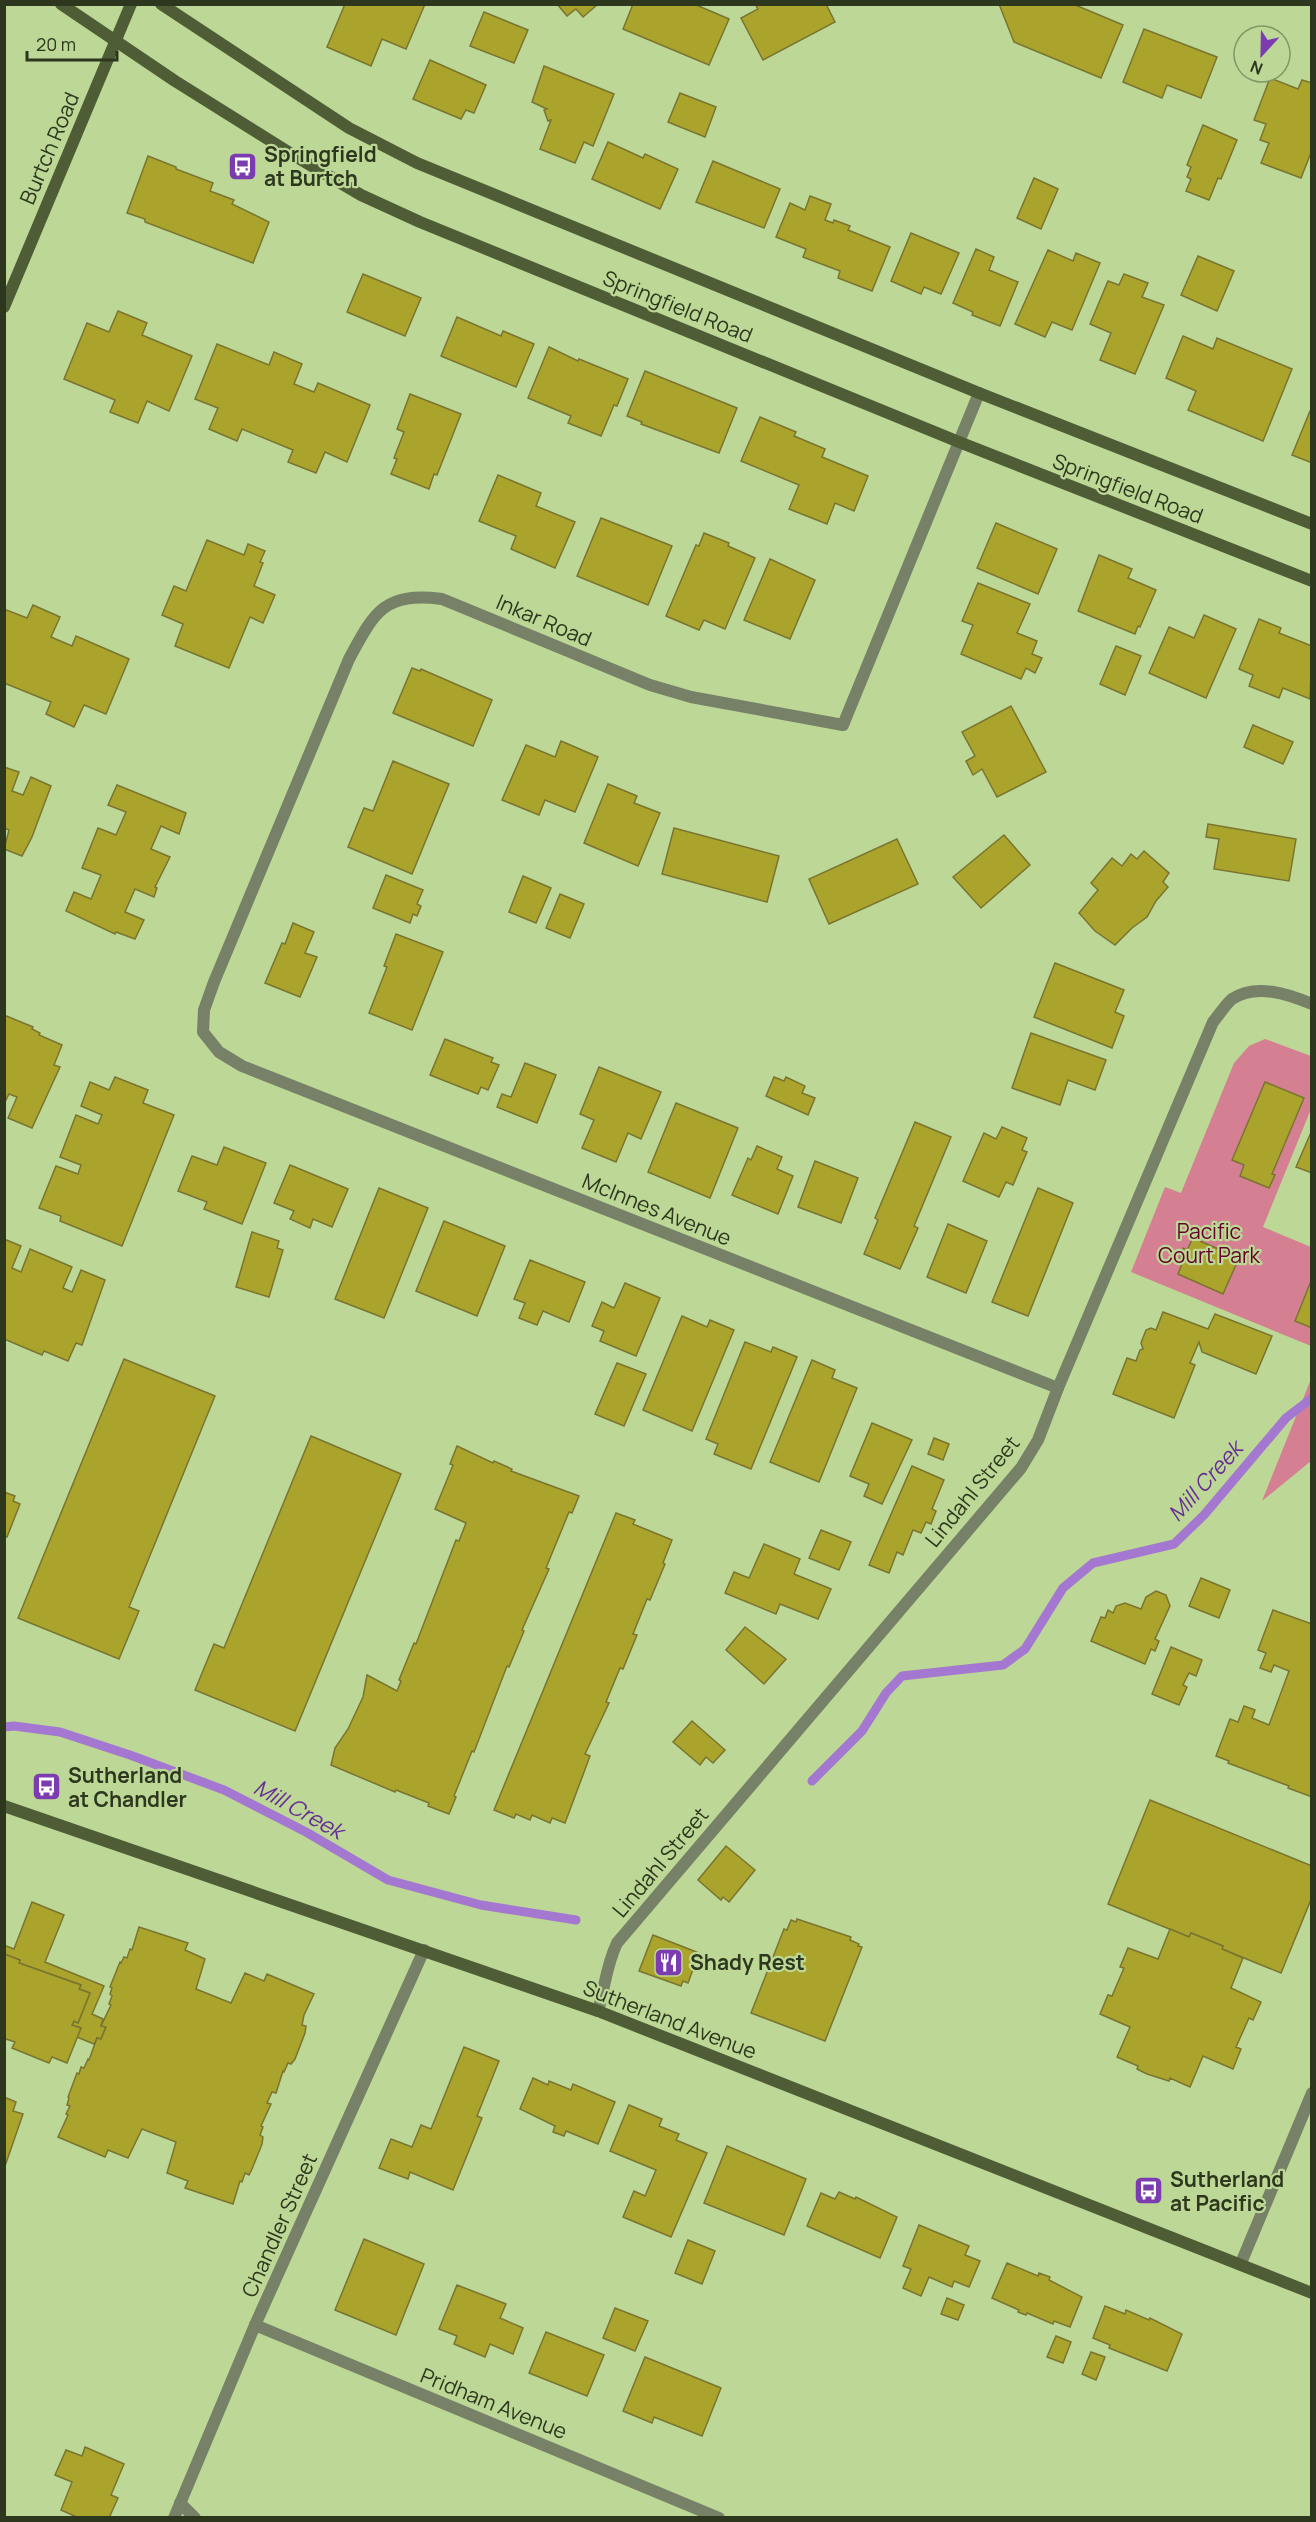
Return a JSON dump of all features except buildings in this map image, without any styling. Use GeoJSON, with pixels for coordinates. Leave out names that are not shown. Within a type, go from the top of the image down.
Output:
{"type":"FeatureCollection","features":[{"type":"Feature","properties":{"kind":"main road","name":"Springfield Road"},"geometry":{"type":"LineString","coordinates":[[61,4],[290,153],[361,195],[420,222],[959,442],[1311,581]]}},
{"type":"Feature","properties":{"kind":"main road","name":"Burtch Road"},"geometry":{"type":"LineString","coordinates":[[4,307],[131,4]]}},
{"type":"Feature","properties":{"kind":"main road","name":"Springfield Road"},"geometry":{"type":"LineString","coordinates":[[161,4],[349,128],[417,163],[979,393],[1311,524]]}},
{"type":"Feature","properties":{"kind":"main road","name":"Sutherland Avenue"},"geometry":{"type":"LineString","coordinates":[[4,1806],[598,2011],[1241,2263],[1311,2293]]}},
{"type":"Feature","properties":{"kind":"street","name":"Inkar Road"},"geometry":{"type":"LineString","coordinates":[[242,1066],[219,1052],[203,1032],[204,1010],[349,658],[374,617],[393,601],[416,596],[442,599],[650,685],[691,698],[843,725],[979,393]]}},
{"type":"Feature","properties":{"kind":"street","name":"Lindahl Street"},"geometry":{"type":"LineString","coordinates":[[598,2011],[605,1987],[608,1962],[617,1944],[1021,1468],[1038,1440],[1213,1022],[1233,999],[1257,990],[1293,996],[1311,1004]]}},
{"type":"Feature","properties":{"kind":"street","name":"McInnes Avenue"},"geometry":{"type":"LineString","coordinates":[[242,1066],[1058,1388]]}},
{"type":"Feature","properties":{"kind":"street","name":"Chandler Street"},"geometry":{"type":"LineString","coordinates":[[174,2517],[255,2325],[424,1950]]}},
{"type":"Feature","properties":{"kind":"street"},"geometry":{"type":"LineString","coordinates":[[1241,2263],[1311,2093]]}},
{"type":"Feature","properties":{"kind":"street","name":"Pridham Avenue"},"geometry":{"type":"LineString","coordinates":[[255,2325],[719,2517]]}},
{"type":"Feature","properties":{"kind":"street"},"geometry":{"type":"LineString","coordinates":[[180,2503],[195,2517]]}},
{"type":"Feature","properties":{"kind":"green space","name":"Pacific Court Park"},"geometry":{"type":"Polygon","coordinates":[[[1265,1039],[1311,1056],[1311,1109],[1263,1227],[1311,1247],[1311,1346],[1131,1272],[1165,1187],[1181,1193],[1234,1063],[1249,1046],[1265,1039]]]}},
{"type":"Feature","properties":{"kind":"green space"},"geometry":{"type":"Polygon","coordinates":[[[1311,1379],[1311,1461],[1262,1501],[1311,1379]]]}},
{"type":"Feature","properties":{"kind":"waterway","name":"Mill Creek"},"geometry":{"type":"LineString","coordinates":[[812,1781],[862,1731],[886,1693],[902,1676],[1003,1665],[1025,1649],[1063,1588],[1093,1563],[1174,1544],[1204,1515],[1286,1418],[1312,1398]]}},
{"type":"Feature","properties":{"kind":"waterway","name":"Mill Creek"},"geometry":{"type":"LineString","coordinates":[[4,1727],[14,1726],[60,1732],[224,1790],[306,1832],[388,1880],[481,1905],[576,1920]]}},
{"type":"Feature","properties":{"kind":"place","name":"Springfield at Burtch"},"geometry":{"type":"Point","coordinates":[243,166]}},
{"type":"Feature","properties":{"kind":"place","name":"Sutherland at Chandler"},"geometry":{"type":"Point","coordinates":[47,1787]}},
{"type":"Feature","properties":{"kind":"place","name":"Shady Rest"},"geometry":{"type":"Point","coordinates":[669,1962]}},
{"type":"Feature","properties":{"kind":"place","name":"Sutherland at Pacific"},"geometry":{"type":"Point","coordinates":[1149,2191]}}]}
